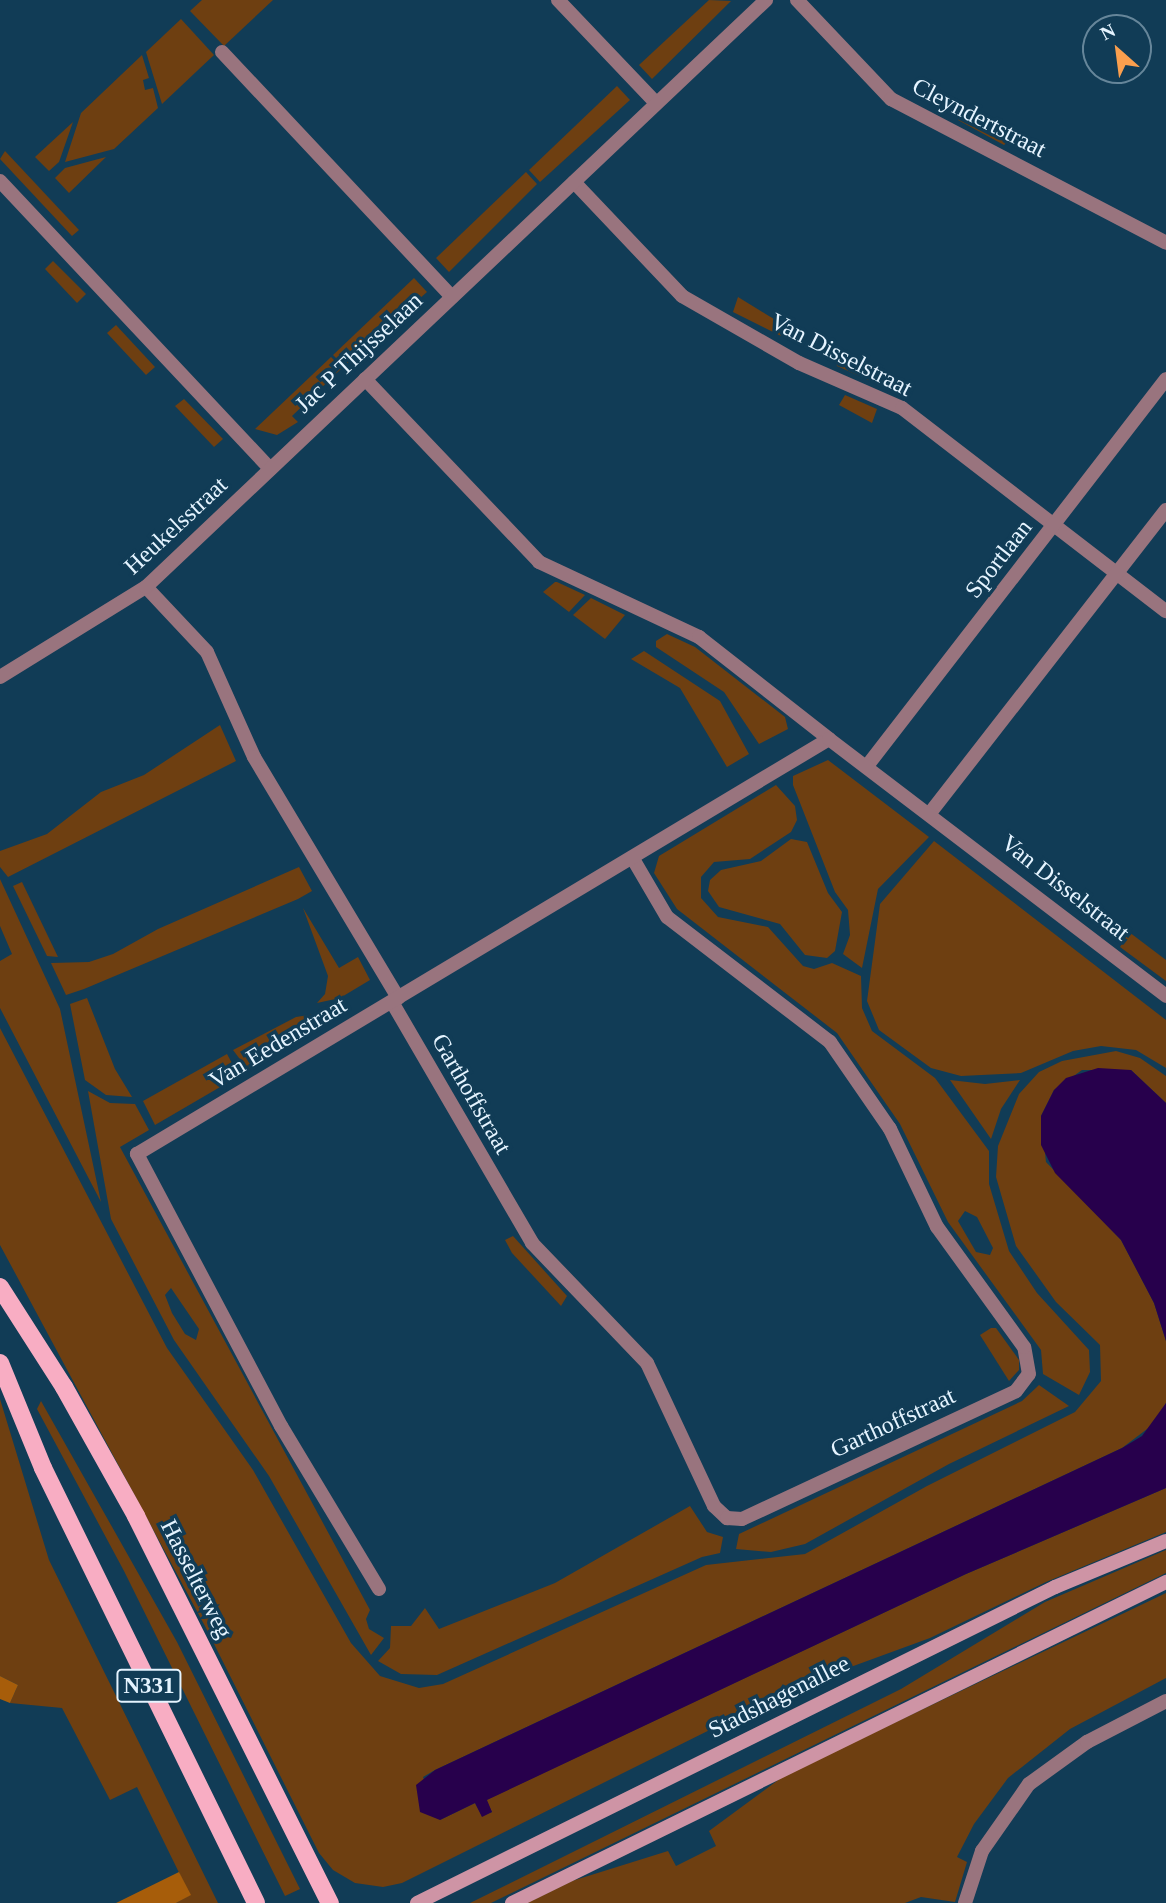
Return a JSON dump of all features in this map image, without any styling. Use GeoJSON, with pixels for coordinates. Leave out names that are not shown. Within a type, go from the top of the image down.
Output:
{"type":"FeatureCollection","features":[{"type":"Feature","properties":{"kind":"main road","name":"Hasselterweg"},"geometry":{"type":"LineString","coordinates":[[0,1287],[64,1387],[125,1494],[330,1903]]}},
{"type":"Feature","properties":{"kind":"main road","name":"N331"},"geometry":{"type":"LineString","coordinates":[[0,1363],[43,1468],[256,1903]]}},
{"type":"Feature","properties":{"kind":"main road","name":"Stadshagenallee"},"geometry":{"type":"LineString","coordinates":[[417,1903],[1055,1587],[1166,1541]]}},
{"type":"Feature","properties":{"kind":"main road"},"geometry":{"type":"LineString","coordinates":[[512,1903],[1166,1582]]}},
{"type":"Feature","properties":{"kind":"street"},"geometry":{"type":"LineString","coordinates":[[558,0],[656,103]]}},
{"type":"Feature","properties":{"kind":"street","name":"Jac P Thijsselaan"},"geometry":{"type":"LineString","coordinates":[[270,469],[766,0]]}},
{"type":"Feature","properties":{"kind":"street","name":"Cleyndertstraat"},"geometry":{"type":"LineString","coordinates":[[797,0],[891,99],[1166,243]]}},
{"type":"Feature","properties":{"kind":"street"},"geometry":{"type":"LineString","coordinates":[[222,52],[452,297]]}},
{"type":"Feature","properties":{"kind":"street"},"geometry":{"type":"LineString","coordinates":[[0,181],[270,469]]}},
{"type":"Feature","properties":{"kind":"street","name":"Van Disselstraat"},"geometry":{"type":"LineString","coordinates":[[574,182],[682,296],[799,363],[902,408],[1166,611]]}},
{"type":"Feature","properties":{"kind":"street"},"geometry":{"type":"LineString","coordinates":[[365,379],[539,562],[699,637],[867,766]]}},
{"type":"Feature","properties":{"kind":"street","name":"Sportlaan"},"geometry":{"type":"LineString","coordinates":[[867,766],[1166,379]]}},
{"type":"Feature","properties":{"kind":"street","name":"Heukelsstraat"},"geometry":{"type":"LineString","coordinates":[[0,677],[146,587],[270,469]]}},
{"type":"Feature","properties":{"kind":"street"},"geometry":{"type":"LineString","coordinates":[[930,813],[1166,510]]}},
{"type":"Feature","properties":{"kind":"street","name":"Garthoffstraat"},"geometry":{"type":"LineString","coordinates":[[146,587],[207,652],[254,757],[532,1243],[647,1363],[714,1506],[727,1518],[742,1519],[1016,1391],[1029,1374],[1024,1347],[937,1227],[890,1129],[830,1042],[667,917],[632,857]]}},
{"type":"Feature","properties":{"kind":"street","name":"Van Eedenstraat"},"geometry":{"type":"LineString","coordinates":[[379,1589],[281,1426],[137,1154],[829,739]]}},
{"type":"Feature","properties":{"kind":"street","name":"Van Disselstraat"},"geometry":{"type":"LineString","coordinates":[[867,766],[1166,996]]}},
{"type":"Feature","properties":{"kind":"street"},"geometry":{"type":"LineString","coordinates":[[965,1903],[982,1851],[1029,1784],[1087,1742],[1166,1701]]}},
{"type":"Feature","properties":{"kind":"shaded area"},"geometry":{"type":"Polygon","coordinates":[[[202,0],[273,0],[224,46],[190,11],[202,0]]]}},
{"type":"Feature","properties":{"kind":"shaded area"},"geometry":{"type":"Polygon","coordinates":[[[709,0],[731,1],[652,79],[639,65],[709,0]]]}},
{"type":"Feature","properties":{"kind":"shaded area"},"geometry":{"type":"Polygon","coordinates":[[[181,19],[214,55],[162,104],[146,52],[181,19]]]}},
{"type":"Feature","properties":{"kind":"shaded area"},"geometry":{"type":"Polygon","coordinates":[[[142,55],[149,78],[143,80],[145,90],[153,88],[158,108],[114,149],[65,162],[81,113],[142,55]]]}},
{"type":"Feature","properties":{"kind":"shaded area"},"geometry":{"type":"Polygon","coordinates":[[[617,86],[630,100],[540,182],[529,170],[617,86]]]}},
{"type":"Feature","properties":{"kind":"shaded area"},"geometry":{"type":"Polygon","coordinates":[[[964,104],[1016,134],[1004,145],[958,120],[964,104]]]}},
{"type":"Feature","properties":{"kind":"shaded area"},"geometry":{"type":"Polygon","coordinates":[[[73,122],[59,162],[49,171],[35,157],[73,122]]]}},
{"type":"Feature","properties":{"kind":"shaded area"},"geometry":{"type":"Polygon","coordinates":[[[5,151],[79,230],[72,236],[0,159],[5,151]]]}},
{"type":"Feature","properties":{"kind":"shaded area"},"geometry":{"type":"Polygon","coordinates":[[[106,157],[69,193],[55,178],[65,168],[106,157]]]}},
{"type":"Feature","properties":{"kind":"shaded area"},"geometry":{"type":"Polygon","coordinates":[[[526,172],[537,184],[449,272],[436,258],[526,172]]]}},
{"type":"Feature","properties":{"kind":"shaded area"},"geometry":{"type":"Polygon","coordinates":[[[53,261],[86,294],[77,303],[45,269],[53,261]]]}},
{"type":"Feature","properties":{"kind":"shaded area"},"geometry":{"type":"Polygon","coordinates":[[[414,278],[427,292],[344,366],[333,355],[414,278]]]}},
{"type":"Feature","properties":{"kind":"shaded area"},"geometry":{"type":"Polygon","coordinates":[[[738,297],[787,327],[781,336],[733,312],[738,297]]]}},
{"type":"Feature","properties":{"kind":"shaded area"},"geometry":{"type":"Polygon","coordinates":[[[116,325],[155,367],[146,375],[107,333],[116,325]]]}},
{"type":"Feature","properties":{"kind":"shaded area"},"geometry":{"type":"Polygon","coordinates":[[[331,357],[342,368],[292,416],[298,422],[277,435],[255,429],[331,357]]]}},
{"type":"Feature","properties":{"kind":"shaded area"},"geometry":{"type":"Polygon","coordinates":[[[835,357],[889,381],[882,386],[837,366],[835,357]]]}},
{"type":"Feature","properties":{"kind":"shaded area"},"geometry":{"type":"Polygon","coordinates":[[[845,395],[877,409],[872,423],[839,405],[845,395]]]}},
{"type":"Feature","properties":{"kind":"shaded area"},"geometry":{"type":"Polygon","coordinates":[[[184,399],[223,439],[214,447],[175,406],[184,399]]]}},
{"type":"Feature","properties":{"kind":"shaded area"},"geometry":{"type":"Polygon","coordinates":[[[555,582],[585,595],[569,612],[543,592],[555,582]]]}},
{"type":"Feature","properties":{"kind":"shaded area"},"geometry":{"type":"Polygon","coordinates":[[[591,598],[625,615],[605,639],[573,615],[591,598]]]}},
{"type":"Feature","properties":{"kind":"shaded area"},"geometry":{"type":"Polygon","coordinates":[[[667,634],[695,647],[785,717],[788,729],[759,744],[724,692],[656,647],[656,641],[667,634]]]}},
{"type":"Feature","properties":{"kind":"shaded area"},"geometry":{"type":"Polygon","coordinates":[[[644,651],[720,701],[749,754],[727,767],[680,688],[631,659],[644,651]]]}},
{"type":"Feature","properties":{"kind":"shaded area"},"geometry":{"type":"Polygon","coordinates":[[[220,725],[236,761],[8,877],[0,867],[0,851],[47,834],[101,792],[144,775],[220,725]]]}},
{"type":"Feature","properties":{"kind":"shaded area"},"geometry":{"type":"Polygon","coordinates":[[[828,760],[929,837],[878,889],[862,968],[843,954],[850,935],[848,910],[835,892],[793,785],[793,776],[828,760]]]}},
{"type":"Feature","properties":{"kind":"shaded area"},"geometry":{"type":"Polygon","coordinates":[[[776,785],[795,806],[797,820],[791,832],[750,859],[714,862],[701,877],[701,898],[718,917],[768,927],[803,966],[814,969],[832,963],[861,976],[862,1008],[872,1031],[935,1078],[989,1151],[989,1184],[1009,1251],[1037,1293],[1089,1350],[1090,1372],[1079,1395],[1043,1374],[1041,1350],[948,1222],[900,1124],[837,1033],[677,909],[654,873],[659,856],[776,785]],[[965,1211],[958,1221],[976,1252],[990,1255],[993,1248],[977,1217],[965,1211]]]}},
{"type":"Feature","properties":{"kind":"shaded area"},"geometry":{"type":"Polygon","coordinates":[[[791,839],[807,842],[828,893],[842,912],[835,951],[827,958],[805,955],[780,924],[719,907],[708,891],[710,880],[721,870],[761,861],[791,839]]]}},
{"type":"Feature","properties":{"kind":"shaded area"},"geometry":{"type":"Polygon","coordinates":[[[934,841],[1166,1020],[1166,1068],[1136,1050],[1101,1046],[1073,1051],[1021,1073],[961,1076],[931,1068],[879,1030],[867,1001],[880,904],[934,841]]]}},
{"type":"Feature","properties":{"kind":"shaded area"},"geometry":{"type":"Polygon","coordinates":[[[299,867],[312,891],[298,899],[84,989],[66,995],[51,963],[89,962],[113,954],[158,929],[299,867]]]}},
{"type":"Feature","properties":{"kind":"shaded area"},"geometry":{"type":"Polygon","coordinates":[[[0,879],[60,1009],[101,1202],[0,1008],[0,961],[12,954],[0,926],[0,879]]]}},
{"type":"Feature","properties":{"kind":"shaded area"},"geometry":{"type":"Polygon","coordinates":[[[22,882],[58,957],[47,956],[13,886],[22,882]]]}},
{"type":"Feature","properties":{"kind":"shaded area"},"geometry":{"type":"Polygon","coordinates":[[[303,908],[339,968],[358,957],[370,980],[340,998],[317,1003],[325,994],[328,976],[303,908]]]}},
{"type":"Feature","properties":{"kind":"shaded area"},"geometry":{"type":"Polygon","coordinates":[[[1129,932],[1166,960],[1166,981],[1120,947],[1129,932]]]}},
{"type":"Feature","properties":{"kind":"shaded area"},"geometry":{"type":"Polygon","coordinates":[[[87,998],[115,1069],[132,1097],[106,1095],[85,1080],[70,1004],[87,998]]]}},
{"type":"Feature","properties":{"kind":"shaded area"},"geometry":{"type":"Polygon","coordinates":[[[349,1009],[248,1070],[233,1050],[296,1017],[349,1009]]]}},
{"type":"Feature","properties":{"kind":"shaded area"},"geometry":{"type":"Polygon","coordinates":[[[0,1028],[167,1348],[253,1470],[351,1643],[380,1676],[419,1688],[443,1684],[706,1565],[805,1554],[927,1486],[1075,1412],[1101,1381],[1100,1345],[1056,1302],[1016,1246],[996,1177],[998,1146],[1019,1094],[1039,1072],[1062,1061],[1116,1051],[1140,1058],[1166,1076],[1166,1103],[1131,1070],[1082,1070],[1054,1090],[1041,1116],[1046,1162],[1121,1240],[1154,1303],[1166,1341],[1166,1403],[1155,1423],[1122,1448],[435,1770],[423,1777],[440,1820],[475,1803],[482,1816],[492,1812],[486,1800],[966,1574],[1166,1488],[1166,1532],[1046,1582],[930,1638],[796,1687],[402,1883],[383,1887],[355,1883],[333,1870],[319,1853],[206,1628],[0,1245],[0,1028]]]}},
{"type":"Feature","properties":{"kind":"shaded area"},"geometry":{"type":"Polygon","coordinates":[[[227,1054],[239,1076],[155,1125],[143,1101],[227,1054]]]}},
{"type":"Feature","properties":{"kind":"shaded area"},"geometry":{"type":"Polygon","coordinates":[[[1098,1068],[1131,1070],[1166,1103],[1166,1341],[1154,1303],[1121,1240],[1055,1173],[1041,1145],[1041,1116],[1054,1090],[1066,1078],[1098,1068]]]}},
{"type":"Feature","properties":{"kind":"shaded area"},"geometry":{"type":"Polygon","coordinates":[[[950,1080],[985,1084],[1020,1080],[1001,1109],[991,1139],[950,1080]]]}},
{"type":"Feature","properties":{"kind":"shaded area"},"geometry":{"type":"Polygon","coordinates":[[[88,1091],[110,1103],[135,1104],[149,1130],[120,1147],[370,1610],[366,1619],[369,1629],[384,1638],[371,1655],[269,1476],[174,1340],[111,1219],[88,1091]],[[171,1288],[165,1295],[185,1334],[196,1340],[199,1329],[171,1288]]]}},
{"type":"Feature","properties":{"kind":"shaded area"},"geometry":{"type":"Polygon","coordinates":[[[513,1236],[567,1296],[561,1306],[512,1253],[505,1240],[513,1236]]]}},
{"type":"Feature","properties":{"kind":"shaded area"},"geometry":{"type":"Polygon","coordinates":[[[996,1328],[1019,1360],[1019,1370],[1009,1381],[980,1335],[996,1328]]]}},
{"type":"Feature","properties":{"kind":"shaded area"},"geometry":{"type":"Polygon","coordinates":[[[1039,1385],[1069,1406],[949,1464],[805,1544],[771,1552],[736,1549],[739,1534],[1022,1401],[1039,1385]]]}},
{"type":"Feature","properties":{"kind":"shaded area"},"geometry":{"type":"Polygon","coordinates":[[[0,1399],[49,1560],[218,1903],[176,1903],[190,1895],[137,1787],[110,1800],[62,1708],[10,1703],[18,1685],[0,1676],[0,1399]]]}},
{"type":"Feature","properties":{"kind":"shaded area"},"geometry":{"type":"Polygon","coordinates":[[[41,1401],[177,1642],[300,1889],[285,1896],[124,1571],[37,1409],[41,1401]]]}},
{"type":"Feature","properties":{"kind":"shaded area"},"geometry":{"type":"Polygon","coordinates":[[[1166,1403],[1166,1488],[966,1574],[487,1800],[492,1812],[482,1817],[475,1803],[440,1820],[420,1812],[416,1785],[435,1770],[1122,1448],[1142,1436],[1166,1403]]]}},
{"type":"Feature","properties":{"kind":"shaded area"},"geometry":{"type":"Polygon","coordinates":[[[690,1506],[707,1532],[723,1537],[720,1553],[702,1557],[437,1675],[401,1674],[378,1661],[390,1648],[391,1626],[411,1626],[425,1608],[439,1629],[555,1583],[690,1506]]]}},
{"type":"Feature","properties":{"kind":"shaded area"},"geometry":{"type":"Polygon","coordinates":[[[1166,1550],[1166,1573],[491,1903],[470,1903],[901,1689],[1045,1602],[1166,1550]]]}},
{"type":"Feature","properties":{"kind":"shaded area"},"geometry":{"type":"Polygon","coordinates":[[[1166,1593],[1166,1678],[1070,1729],[1008,1778],[974,1824],[957,1857],[967,1862],[955,1902],[921,1897],[905,1903],[527,1903],[572,1881],[668,1851],[676,1866],[716,1846],[709,1831],[785,1775],[1166,1593]]]}},
{"type":"Feature","properties":{"kind":"shaded area"},"geometry":{"type":"Polygon","coordinates":[[[0,1676],[18,1685],[10,1703],[0,1699],[0,1676]]]}},
{"type":"Feature","properties":{"kind":"shaded area"},"geometry":{"type":"Polygon","coordinates":[[[179,1872],[191,1895],[176,1903],[116,1903],[179,1872]]]}}]}
